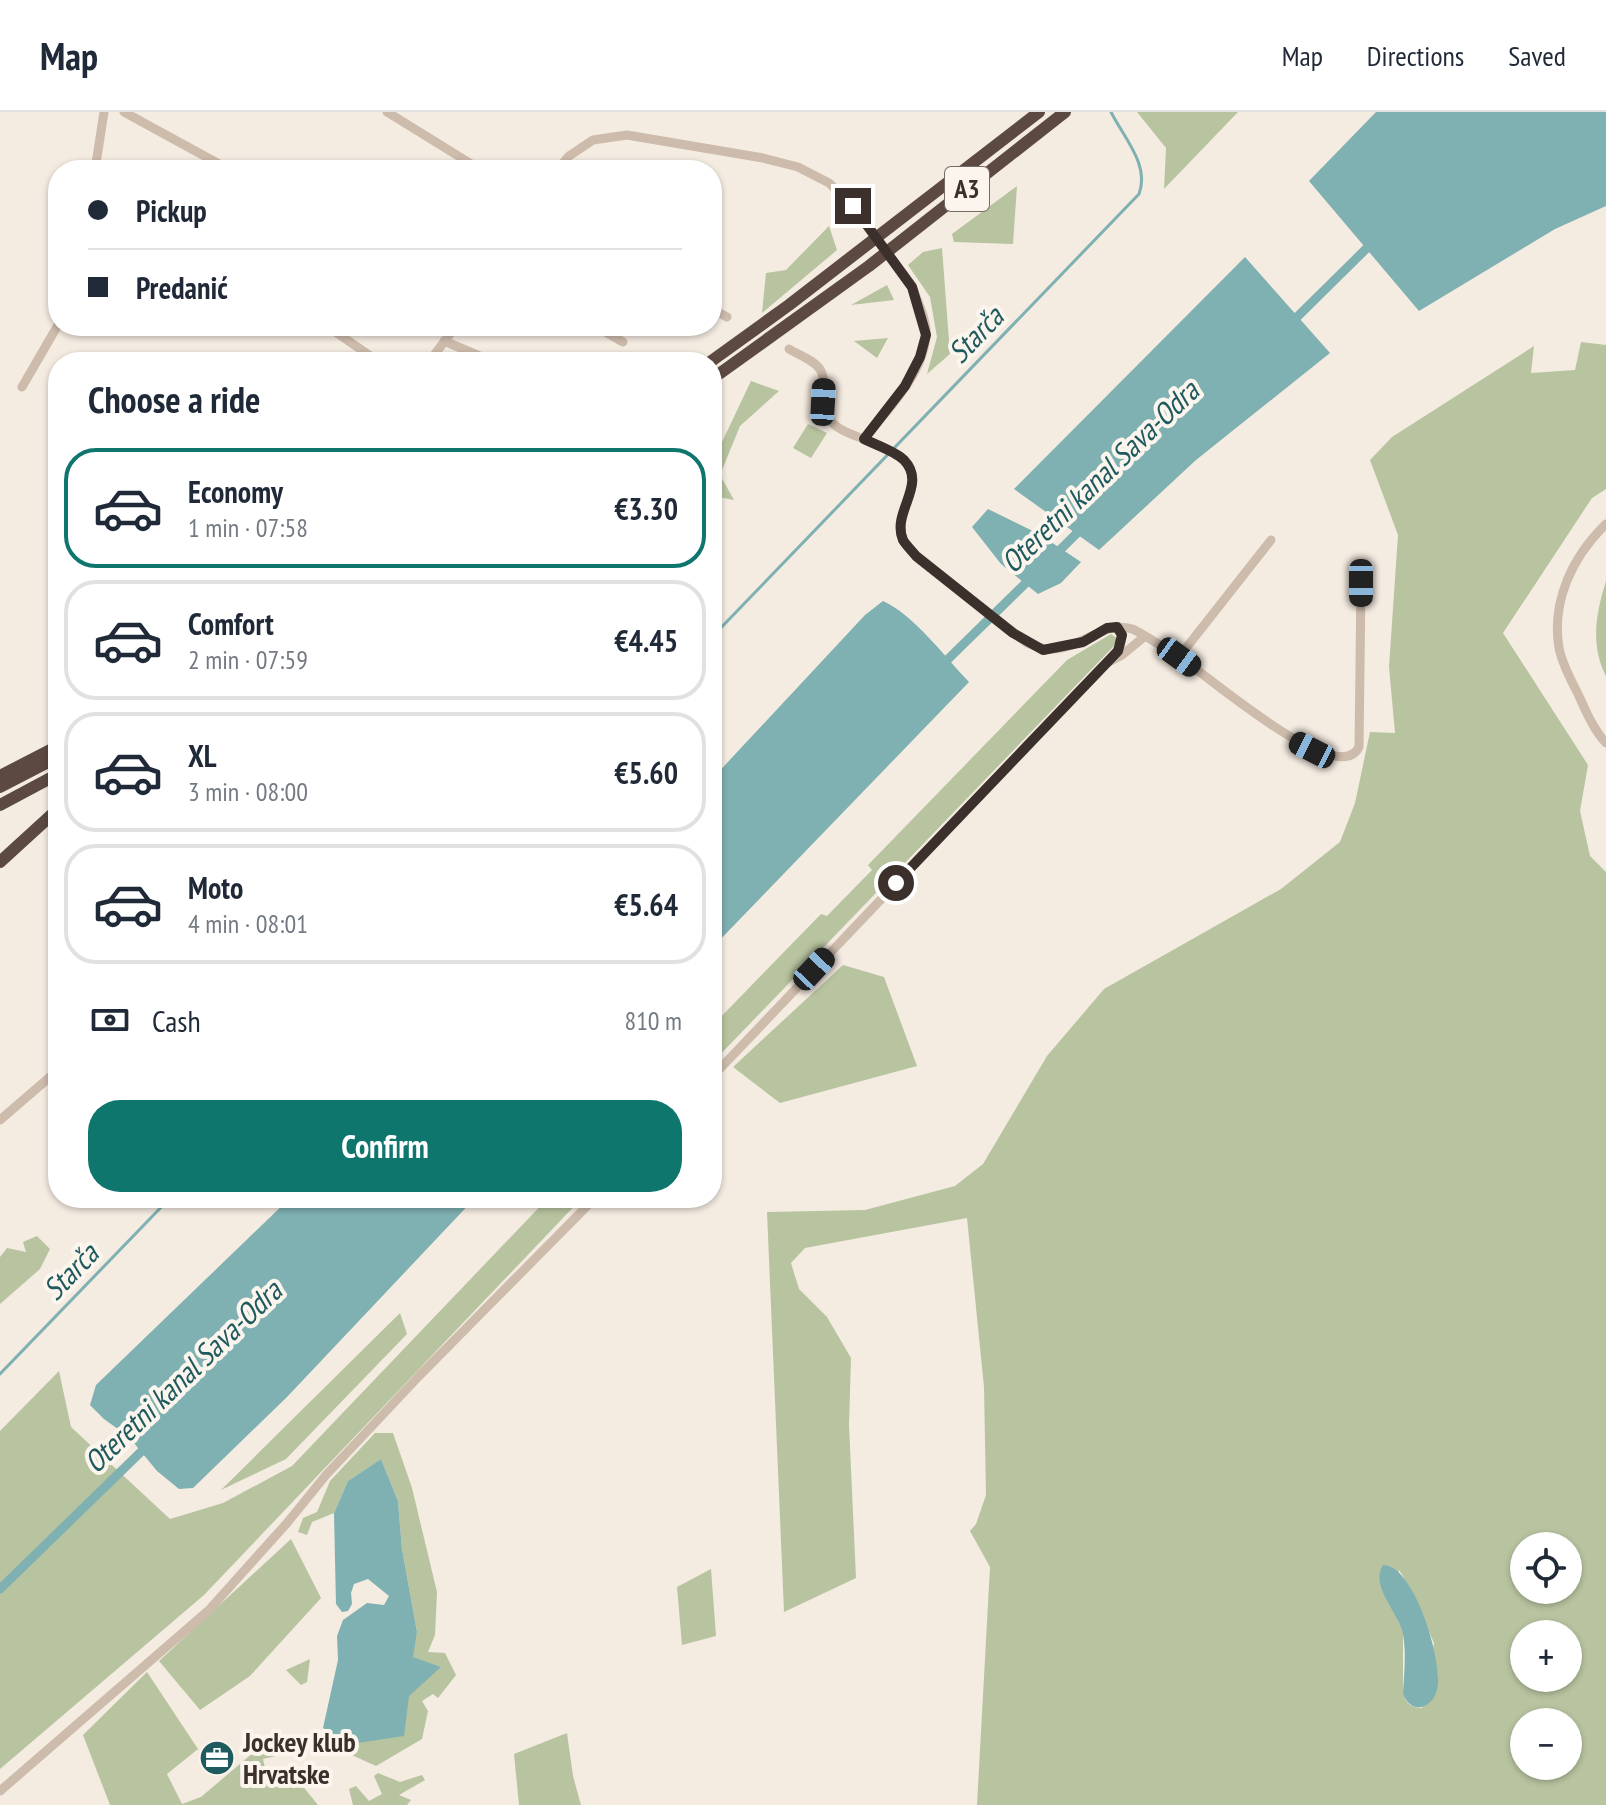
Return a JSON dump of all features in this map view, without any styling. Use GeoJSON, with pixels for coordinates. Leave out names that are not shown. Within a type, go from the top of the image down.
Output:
{"type":"FeatureCollection","features":[{"type":"Feature","properties":{"kind":"highway","name":"A3"},"geometry":{"type":"LineString","coordinates":[[722,353],[1039,112]]}},
{"type":"Feature","properties":{"kind":"highway","name":"A3"},"geometry":{"type":"LineString","coordinates":[[722,372],[869,266],[1065,112]]}},
{"type":"Feature","properties":{"kind":"highway"},"geometry":{"type":"LineString","coordinates":[[0,776],[48,751]]}},
{"type":"Feature","properties":{"kind":"highway"},"geometry":{"type":"LineString","coordinates":[[0,787],[48,762]]}},
{"type":"Feature","properties":{"kind":"highway"},"geometry":{"type":"LineString","coordinates":[[0,805],[48,779]]}},
{"type":"Feature","properties":{"kind":"highway"},"geometry":{"type":"LineString","coordinates":[[0,862],[48,818]]}},
{"type":"Feature","properties":{"kind":"street"},"geometry":{"type":"LineString","coordinates":[[97,160],[104,112]]}},
{"type":"Feature","properties":{"kind":"street"},"geometry":{"type":"LineString","coordinates":[[124,112],[212,160]]}},
{"type":"Feature","properties":{"kind":"street"},"geometry":{"type":"LineString","coordinates":[[387,112],[465,160]]}},
{"type":"Feature","properties":{"kind":"street"},"geometry":{"type":"LineString","coordinates":[[566,160],[593,140],[627,135],[763,158],[798,167],[829,183],[853,206],[912,287],[926,335],[920,357],[905,386],[864,439]]}},
{"type":"Feature","properties":{"kind":"street"},"geometry":{"type":"LineString","coordinates":[[722,314],[727,317]]}},
{"type":"Feature","properties":{"kind":"street"},"geometry":{"type":"LineString","coordinates":[[22,387],[52,336]]}},
{"type":"Feature","properties":{"kind":"street"},"geometry":{"type":"LineString","coordinates":[[341,336],[365,352]]}},
{"type":"Feature","properties":{"kind":"street"},"geometry":{"type":"LineString","coordinates":[[436,352],[448,336]]}},
{"type":"Feature","properties":{"kind":"street"},"geometry":{"type":"LineString","coordinates":[[612,336],[623,342]]}},
{"type":"Feature","properties":{"kind":"street"},"geometry":{"type":"LineString","coordinates":[[444,341],[470,352]]}},
{"type":"Feature","properties":{"kind":"street"},"geometry":{"type":"LineString","coordinates":[[789,349],[817,365],[822,372],[824,412],[830,422],[904,460],[914,481],[902,513],[903,540],[916,556],[1013,633],[1043,650],[1083,642],[1107,628],[1131,628],[1179,657],[1298,743],[1337,757],[1349,756],[1356,752],[1359,737],[1361,583]]}},
{"type":"Feature","properties":{"kind":"street"},"geometry":{"type":"LineString","coordinates":[[1606,524],[1579,557],[1567,578],[1558,624],[1559,649],[1569,675],[1597,734],[1606,743]]}},
{"type":"Feature","properties":{"kind":"street"},"geometry":{"type":"LineString","coordinates":[[1179,657],[1271,540]]}},
{"type":"Feature","properties":{"kind":"street"},"geometry":{"type":"LineString","coordinates":[[722,1066],[1118,651],[1122,635],[1117,627]]}},
{"type":"Feature","properties":{"kind":"street"},"geometry":{"type":"LineString","coordinates":[[1105,664],[1144,637]]}},
{"type":"Feature","properties":{"kind":"street"},"geometry":{"type":"LineString","coordinates":[[0,1120],[48,1079]]}},
{"type":"Feature","properties":{"kind":"street"},"geometry":{"type":"LineString","coordinates":[[0,1791],[209,1610],[326,1475],[585,1208]]}},
{"type":"Feature","properties":{"kind":"green space"},"geometry":{"type":"Polygon","coordinates":[[[1137,112],[1238,112],[1164,189],[1166,148],[1137,112]]]}},
{"type":"Feature","properties":{"kind":"green space"},"geometry":{"type":"Polygon","coordinates":[[[1017,186],[1013,244],[954,242],[952,234],[1017,186]]]}},
{"type":"Feature","properties":{"kind":"green space"},"geometry":{"type":"Polygon","coordinates":[[[829,226],[837,250],[762,313],[766,273],[786,270],[829,226]]]}},
{"type":"Feature","properties":{"kind":"green space"},"geometry":{"type":"Polygon","coordinates":[[[942,248],[950,354],[927,374],[937,337],[930,297],[908,265],[923,252],[942,248]]]}},
{"type":"Feature","properties":{"kind":"green space"},"geometry":{"type":"Polygon","coordinates":[[[887,285],[894,300],[851,305],[887,285]]]}},
{"type":"Feature","properties":{"kind":"green space"},"geometry":{"type":"Polygon","coordinates":[[[888,338],[877,358],[854,341],[888,338]]]}},
{"type":"Feature","properties":{"kind":"green space"},"geometry":{"type":"Polygon","coordinates":[[[1581,342],[1606,345],[1606,489],[1592,498],[1503,633],[1588,765],[1580,811],[1590,856],[1606,872],[1606,1805],[977,1805],[990,1567],[970,1531],[976,1524],[986,1495],[984,1387],[967,1218],[805,1248],[791,1263],[799,1289],[827,1317],[851,1358],[849,1425],[856,1578],[784,1612],[767,1212],[865,1210],[955,1186],[983,1164],[1047,1056],[1104,989],[1281,889],[1340,842],[1355,803],[1370,732],[1395,733],[1389,667],[1398,535],[1370,460],[1392,437],[1534,346],[1531,373],[1575,370],[1581,342]],[[1399,1570],[1395,1612],[1403,1632],[1403,1694],[1410,1705],[1422,1708],[1434,1643],[1399,1570]]]}},
{"type":"Feature","properties":{"kind":"green space"},"geometry":{"type":"Polygon","coordinates":[[[751,381],[779,391],[740,426],[722,470],[722,442],[751,381]]]}},
{"type":"Feature","properties":{"kind":"green space"},"geometry":{"type":"Polygon","coordinates":[[[808,424],[827,433],[811,458],[793,448],[808,424]]]}},
{"type":"Feature","properties":{"kind":"green space"},"geometry":{"type":"Polygon","coordinates":[[[722,479],[734,500],[722,498],[722,479]]]}},
{"type":"Feature","properties":{"kind":"green space"},"geometry":{"type":"Polygon","coordinates":[[[1606,581],[1606,676],[1598,653],[1596,629],[1606,581]]]}},
{"type":"Feature","properties":{"kind":"green space"},"geometry":{"type":"Polygon","coordinates":[[[1111,634],[1118,639],[722,1053],[722,1016],[821,914],[827,916],[872,870],[868,865],[1067,660],[1111,634]]]}},
{"type":"Feature","properties":{"kind":"green space"},"geometry":{"type":"Polygon","coordinates":[[[843,965],[884,977],[917,1066],[780,1103],[733,1067],[843,965]]]}},
{"type":"Feature","properties":{"kind":"green space"},"geometry":{"type":"Polygon","coordinates":[[[538,1208],[572,1208],[204,1595],[0,1769],[0,1431],[59,1371],[71,1427],[170,1519],[223,1503],[292,1466],[538,1208]]]}},
{"type":"Feature","properties":{"kind":"green space"},"geometry":{"type":"Polygon","coordinates":[[[37,1236],[50,1249],[40,1269],[0,1304],[0,1257],[7,1248],[26,1252],[23,1242],[37,1236]]]}},
{"type":"Feature","properties":{"kind":"green space"},"geometry":{"type":"Polygon","coordinates":[[[400,1313],[407,1334],[286,1459],[221,1490],[400,1313]]]}},
{"type":"Feature","properties":{"kind":"green space"},"geometry":{"type":"Polygon","coordinates":[[[375,1433],[393,1433],[412,1488],[437,1592],[435,1635],[428,1652],[445,1653],[456,1675],[438,1698],[433,1694],[422,1701],[428,1711],[422,1739],[376,1766],[336,1748],[341,1738],[351,1744],[440,1667],[412,1657],[417,1632],[402,1549],[398,1501],[381,1459],[348,1481],[334,1513],[312,1522],[307,1535],[298,1532],[303,1518],[317,1512],[330,1481],[375,1433]]]}},
{"type":"Feature","properties":{"kind":"green space"},"geometry":{"type":"Polygon","coordinates":[[[291,1539],[321,1598],[250,1676],[200,1710],[159,1661],[291,1539]]]}},
{"type":"Feature","properties":{"kind":"green space"},"geometry":{"type":"Polygon","coordinates":[[[711,1569],[716,1636],[682,1645],[677,1587],[711,1569]]]}},
{"type":"Feature","properties":{"kind":"green space"},"geometry":{"type":"Polygon","coordinates":[[[310,1659],[307,1682],[301,1685],[286,1670],[310,1659]]]}},
{"type":"Feature","properties":{"kind":"green space"},"geometry":{"type":"Polygon","coordinates":[[[147,1672],[198,1749],[167,1774],[182,1804],[201,1797],[267,1741],[280,1755],[263,1759],[267,1777],[292,1773],[318,1805],[110,1805],[83,1735],[147,1672]]]}},
{"type":"Feature","properties":{"kind":"green space"},"geometry":{"type":"Polygon","coordinates":[[[567,1733],[581,1805],[519,1805],[514,1754],[567,1733]]]}},
{"type":"Feature","properties":{"kind":"green space"},"geometry":{"type":"Polygon","coordinates":[[[378,1773],[400,1782],[422,1775],[425,1780],[399,1795],[411,1800],[407,1805],[353,1805],[349,1789],[356,1786],[369,1801],[382,1794],[374,1776],[378,1773]]]}},
{"type":"Feature","properties":{"kind":"water"},"geometry":{"type":"Polygon","coordinates":[[[1376,112],[1606,112],[1606,206],[1555,229],[1419,311],[1309,181],[1376,112]]]}},
{"type":"Feature","properties":{"kind":"water"},"geometry":{"type":"Polygon","coordinates":[[[1245,257],[1330,353],[1196,460],[1099,550],[1014,489],[1245,257]]]}},
{"type":"Feature","properties":{"kind":"water"},"geometry":{"type":"Polygon","coordinates":[[[988,509],[1039,534],[1081,562],[1061,583],[1038,594],[1001,564],[972,527],[988,509]]]}},
{"type":"Feature","properties":{"kind":"water"},"geometry":{"type":"Polygon","coordinates":[[[883,601],[895,607],[918,626],[969,682],[722,938],[722,768],[865,615],[883,601]]]}},
{"type":"Feature","properties":{"kind":"water"},"geometry":{"type":"Polygon","coordinates":[[[280,1208],[466,1208],[287,1397],[193,1488],[179,1489],[157,1471],[129,1437],[90,1405],[96,1385],[280,1208]]]}},
{"type":"Feature","properties":{"kind":"water"},"geometry":{"type":"Polygon","coordinates":[[[381,1459],[398,1501],[402,1549],[417,1632],[413,1657],[441,1667],[409,1696],[404,1736],[351,1744],[323,1728],[338,1660],[337,1636],[343,1620],[367,1603],[384,1605],[389,1596],[368,1579],[354,1584],[348,1611],[342,1612],[336,1604],[334,1513],[348,1481],[381,1459]]]}},
{"type":"Feature","properties":{"kind":"water"},"geometry":{"type":"Polygon","coordinates":[[[1383,1565],[1395,1569],[1406,1580],[1416,1597],[1431,1638],[1436,1659],[1437,1690],[1431,1702],[1421,1707],[1411,1705],[1403,1694],[1404,1637],[1382,1589],[1380,1573],[1383,1565]]]}},
{"type":"Feature","properties":{"kind":"waterway","name":"Starča"},"geometry":{"type":"LineString","coordinates":[[722,627],[1139,194],[1141,173],[1138,162],[1111,112]]}},
{"type":"Feature","properties":{"kind":"waterway","name":"Oteretni kanal Sava-Odra"},"geometry":{"type":"LineString","coordinates":[[1290,324],[1373,242]]}},
{"type":"Feature","properties":{"kind":"waterway","name":"Oteretni kanal Sava-Odra"},"geometry":{"type":"LineString","coordinates":[[1053,557],[1082,528]]}},
{"type":"Feature","properties":{"kind":"waterway","name":"Oteretni kanal Sava-Odra"},"geometry":{"type":"LineString","coordinates":[[941,666],[1034,575]]}},
{"type":"Feature","properties":{"kind":"waterway","name":"Starča"},"geometry":{"type":"LineString","coordinates":[[0,1374],[160,1208]]}},
{"type":"Feature","properties":{"kind":"waterway","name":"Oteretni kanal Sava-Odra"},"geometry":{"type":"LineString","coordinates":[[0,1589],[149,1444]]}},
{"type":"Feature","properties":{"kind":"place","name":"Jockey klub Hrvatske"},"geometry":{"type":"Point","coordinates":[217,1758]}},
{"type":"Feature","properties":{"kind":"route"},"geometry":{"type":"LineString","coordinates":[[853,206],[912,287],[926,335],[920,357],[905,386],[864,439],[897,455],[911,471],[913,489],[901,520],[903,540],[916,556],[1013,633],[1043,650],[1083,642],[1107,628],[1117,627],[1122,635],[1118,651],[896,883]]}}]}
